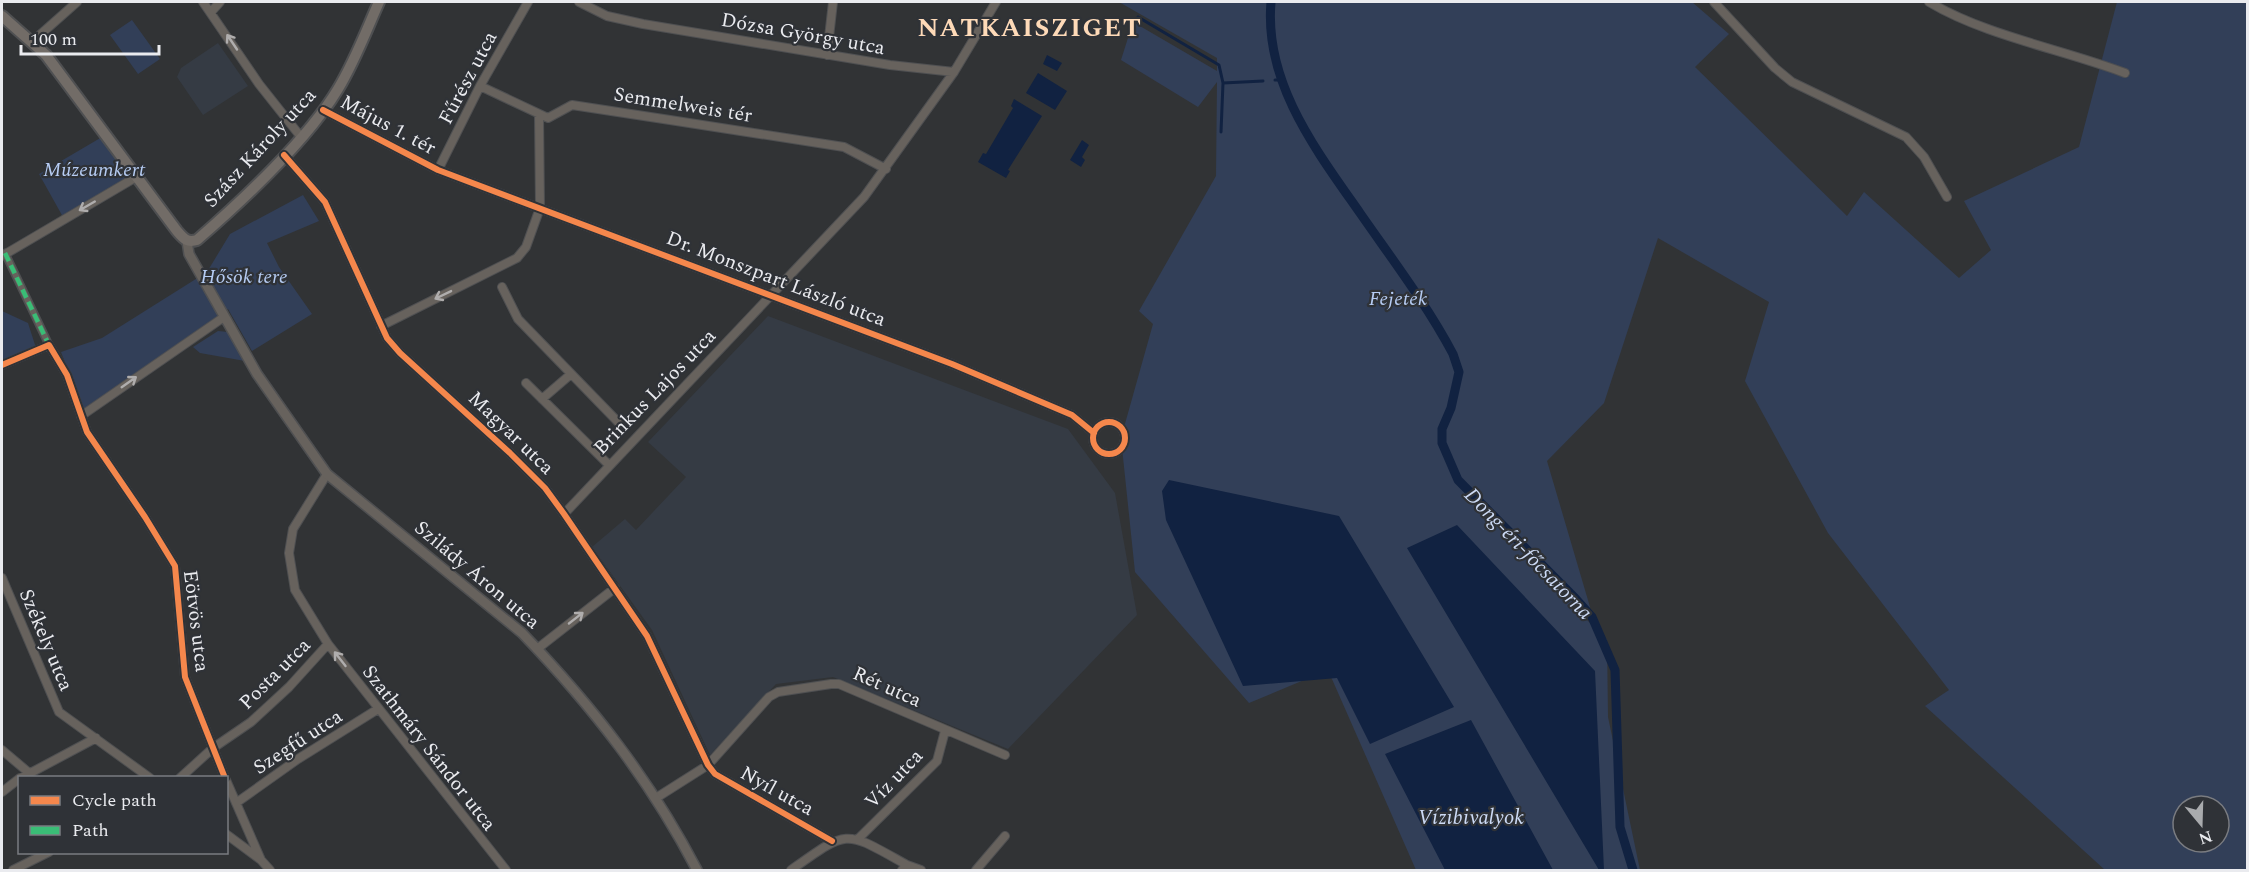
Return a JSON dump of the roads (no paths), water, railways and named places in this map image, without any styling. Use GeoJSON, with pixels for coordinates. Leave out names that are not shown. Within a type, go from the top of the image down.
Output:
{"type":"FeatureCollection","features":[{"type":"Feature","properties":{"kind":"main road","name":"Szász Károly utca"},"geometry":{"type":"LineString","coordinates":[[187,241],[197,240],[204,234],[301,137],[323,110],[348,72],[379,2]]}},
{"type":"Feature","properties":{"kind":"main road"},"geometry":{"type":"LineString","coordinates":[[2,16],[33,41],[78,95],[187,241]]}},
{"type":"Feature","properties":{"kind":"street"},"geometry":{"type":"LineString","coordinates":[[33,41],[77,2]]}},
{"type":"Feature","properties":{"kind":"street"},"geometry":{"type":"LineString","coordinates":[[203,2],[259,84],[301,137]]}},
{"type":"Feature","properties":{"kind":"street"},"geometry":{"type":"LineString","coordinates":[[211,12],[220,2]]}},
{"type":"Feature","properties":{"kind":"street","name":"Fűrész utca"},"geometry":{"type":"LineString","coordinates":[[438,170],[480,87],[528,2]]}},
{"type":"Feature","properties":{"kind":"street","name":"Dózsa György utca"},"geometry":{"type":"LineString","coordinates":[[579,2],[607,16],[643,24],[827,55],[954,72]]}},
{"type":"Feature","properties":{"kind":"street"},"geometry":{"type":"LineString","coordinates":[[827,55],[834,2]]}},
{"type":"Feature","properties":{"kind":"street","name":"Brinkus Lajos utca"},"geometry":{"type":"LineString","coordinates":[[564,514],[864,197],[954,72],[996,2]]}},
{"type":"Feature","properties":{"kind":"street"},"geometry":{"type":"LineString","coordinates":[[1714,2],[1775,68],[1792,82],[1906,137],[1924,157],[1947,197]]}},
{"type":"Feature","properties":{"kind":"street"},"geometry":{"type":"LineString","coordinates":[[1929,2],[1976,25],[2088,58],[2125,73]]}},
{"type":"Feature","properties":{"kind":"street"},"geometry":{"type":"LineString","coordinates":[[381,326],[517,258],[526,247],[540,208],[539,115],[480,87]]}},
{"type":"Feature","properties":{"kind":"street","name":"Semmelweis tér"},"geometry":{"type":"LineString","coordinates":[[539,115],[548,118],[572,105],[844,147],[886,169]]}},
{"type":"Feature","properties":{"kind":"street","name":"Május 1. tér"},"geometry":{"type":"LineString","coordinates":[[323,110],[438,170]]}},
{"type":"Feature","properties":{"kind":"street","name":"Magyar utca"},"geometry":{"type":"LineString","coordinates":[[284,154],[325,202],[387,338],[400,353],[510,453],[564,514],[647,636],[708,765]]}},
{"type":"Feature","properties":{"kind":"street","name":"Dr. Monszpart László utca"},"geometry":{"type":"LineString","coordinates":[[438,170],[1029,395],[1072,415],[1094,433]]}},
{"type":"Feature","properties":{"kind":"street"},"geometry":{"type":"LineString","coordinates":[[138,176],[3,252],[49,345],[67,375],[81,416],[224,317],[189,254],[187,241]]}},
{"type":"Feature","properties":{"kind":"street"},"geometry":{"type":"LineString","coordinates":[[502,287],[518,319],[619,423]]}},
{"type":"Feature","properties":{"kind":"street","name":"Szilády Áron utca"},"geometry":{"type":"LineString","coordinates":[[224,317],[257,374],[327,474],[522,633],[537,649],[599,718],[656,798],[698,870]]}},
{"type":"Feature","properties":{"kind":"street"},"geometry":{"type":"LineString","coordinates":[[2,364],[49,345]]}},
{"type":"Feature","properties":{"kind":"street"},"geometry":{"type":"LineString","coordinates":[[542,399],[571,374]]}},
{"type":"Feature","properties":{"kind":"street"},"geometry":{"type":"LineString","coordinates":[[526,383],[609,465]]}},
{"type":"Feature","properties":{"kind":"street","name":"Eötvös utca"},"geometry":{"type":"LineString","coordinates":[[81,416],[87,432],[145,517],[175,566],[185,677],[225,776]]}},
{"type":"Feature","properties":{"kind":"street"},"geometry":{"type":"LineString","coordinates":[[1103,423],[1116,423],[1123,431],[1124,441],[1118,450],[1104,453],[1096,447],[1094,433],[1103,423]]}},
{"type":"Feature","properties":{"kind":"street","name":"Posta utca"},"geometry":{"type":"LineString","coordinates":[[181,776],[213,748],[258,715],[289,687],[328,644],[295,590],[289,553],[296,523],[327,474]]}},
{"type":"Feature","properties":{"kind":"street","name":"Székely utca"},"geometry":{"type":"LineString","coordinates":[[2,578],[59,712],[149,776]]}},
{"type":"Feature","properties":{"kind":"street"},"geometry":{"type":"LineString","coordinates":[[537,649],[615,588]]}},
{"type":"Feature","properties":{"kind":"street","name":"Szathmáry Sándor utca"},"geometry":{"type":"LineString","coordinates":[[328,644],[506,870]]}},
{"type":"Feature","properties":{"kind":"street","name":"Rét utca"},"geometry":{"type":"LineString","coordinates":[[708,765],[769,697],[778,692],[839,684],[945,731]]}},
{"type":"Feature","properties":{"kind":"street","name":"Szegfű utca"},"geometry":{"type":"LineString","coordinates":[[236,803],[298,759],[378,709]]}},
{"type":"Feature","properties":{"kind":"street"},"geometry":{"type":"LineString","coordinates":[[945,731],[1005,755]]}},
{"type":"Feature","properties":{"kind":"street","name":"Víz utca"},"geometry":{"type":"LineString","coordinates":[[858,838],[937,761],[945,731]]}},
{"type":"Feature","properties":{"kind":"street"},"geometry":{"type":"LineString","coordinates":[[23,776],[96,738]]}},
{"type":"Feature","properties":{"kind":"street"},"geometry":{"type":"LineString","coordinates":[[2,750],[28,772]]}},
{"type":"Feature","properties":{"kind":"street"},"geometry":{"type":"LineString","coordinates":[[656,798],[708,765]]}},
{"type":"Feature","properties":{"kind":"street","name":"Nyíl utca"},"geometry":{"type":"LineString","coordinates":[[708,765],[719,777],[832,841]]}},
{"type":"Feature","properties":{"kind":"street"},"geometry":{"type":"LineString","coordinates":[[2,792],[18,780]]}},
{"type":"Feature","properties":{"kind":"street","name":"Eötvös utca"},"geometry":{"type":"LineString","coordinates":[[228,784],[261,860]]}},
{"type":"Feature","properties":{"kind":"street"},"geometry":{"type":"LineString","coordinates":[[228,835],[261,860],[270,870]]}},
{"type":"Feature","properties":{"kind":"street"},"geometry":{"type":"LineString","coordinates":[[976,870],[1005,836]]}},
{"type":"Feature","properties":{"kind":"street"},"geometry":{"type":"LineString","coordinates":[[791,870],[832,841],[858,838],[904,868],[921,870]]}},
{"type":"Feature","properties":{"kind":"street"},"geometry":{"type":"LineString","coordinates":[[13,870],[45,854]]}},
{"type":"Feature","properties":{"kind":"water"},"geometry":{"type":"Polygon","coordinates":[[[1047,55],[1062,63],[1057,71],[1043,64],[1047,55]]]}},
{"type":"Feature","properties":{"kind":"water"},"geometry":{"type":"Polygon","coordinates":[[[1038,73],[1067,91],[1055,110],[1026,93],[1038,73]]]}},
{"type":"Feature","properties":{"kind":"water"},"geometry":{"type":"Polygon","coordinates":[[[1014,99],[1042,116],[1008,170],[1010,171],[1006,178],[978,162],[983,153],[986,154],[1013,108],[1011,106],[1014,99]]]}},
{"type":"Feature","properties":{"kind":"water"},"geometry":{"type":"Polygon","coordinates":[[[1082,140],[1089,145],[1082,157],[1085,160],[1081,167],[1070,160],[1082,140]]]}},
{"type":"Feature","properties":{"kind":"water"},"geometry":{"type":"Polygon","coordinates":[[[1169,480],[1339,516],[1454,707],[1370,744],[1337,678],[1243,686],[1166,520],[1162,491],[1169,480]]]}},
{"type":"Feature","properties":{"kind":"water"},"geometry":{"type":"Polygon","coordinates":[[[1457,525],[1595,671],[1604,870],[1599,870],[1407,548],[1457,525]]]}},
{"type":"Feature","properties":{"kind":"water","name":"Vízibivalyok"},"geometry":{"type":"Polygon","coordinates":[[[1471,720],[1553,870],[1445,870],[1385,754],[1471,720]]]}},
{"type":"Feature","properties":{"kind":"waterway","name":"Dong-éri-főcsatorna"},"geometry":{"type":"LineString","coordinates":[[1271,2],[1271,32],[1276,60],[1284,88],[1296,114],[1327,165],[1421,300],[1453,354],[1459,372],[1451,408],[1442,429],[1442,443],[1458,480],[1592,617],[1615,670],[1620,827],[1633,870]]}},
{"type":"Feature","properties":{"kind":"waterway"},"geometry":{"type":"LineString","coordinates":[[1138,17],[1219,65],[1223,83],[1263,81]]}},
{"type":"Feature","properties":{"kind":"waterway"},"geometry":{"type":"LineString","coordinates":[[1275,80],[1282,80]]}},
{"type":"Feature","properties":{"kind":"waterway"},"geometry":{"type":"LineString","coordinates":[[1221,132],[1223,83]]}},
{"type":"Feature","properties":{"kind":"district","name":"NATKAISZIGET"},"geometry":{"type":"Point","coordinates":[1030,28]}},
{"type":"Feature","properties":{"kind":"park label","name":"Múzeumkert"},"geometry":{"type":"Point","coordinates":[94,170]}},
{"type":"Feature","properties":{"kind":"park label","name":"Hősök tere"},"geometry":{"type":"Point","coordinates":[244,277]}},
{"type":"Feature","properties":{"kind":"park label","name":"Fejeték"},"geometry":{"type":"Point","coordinates":[1398,299]}}]}
